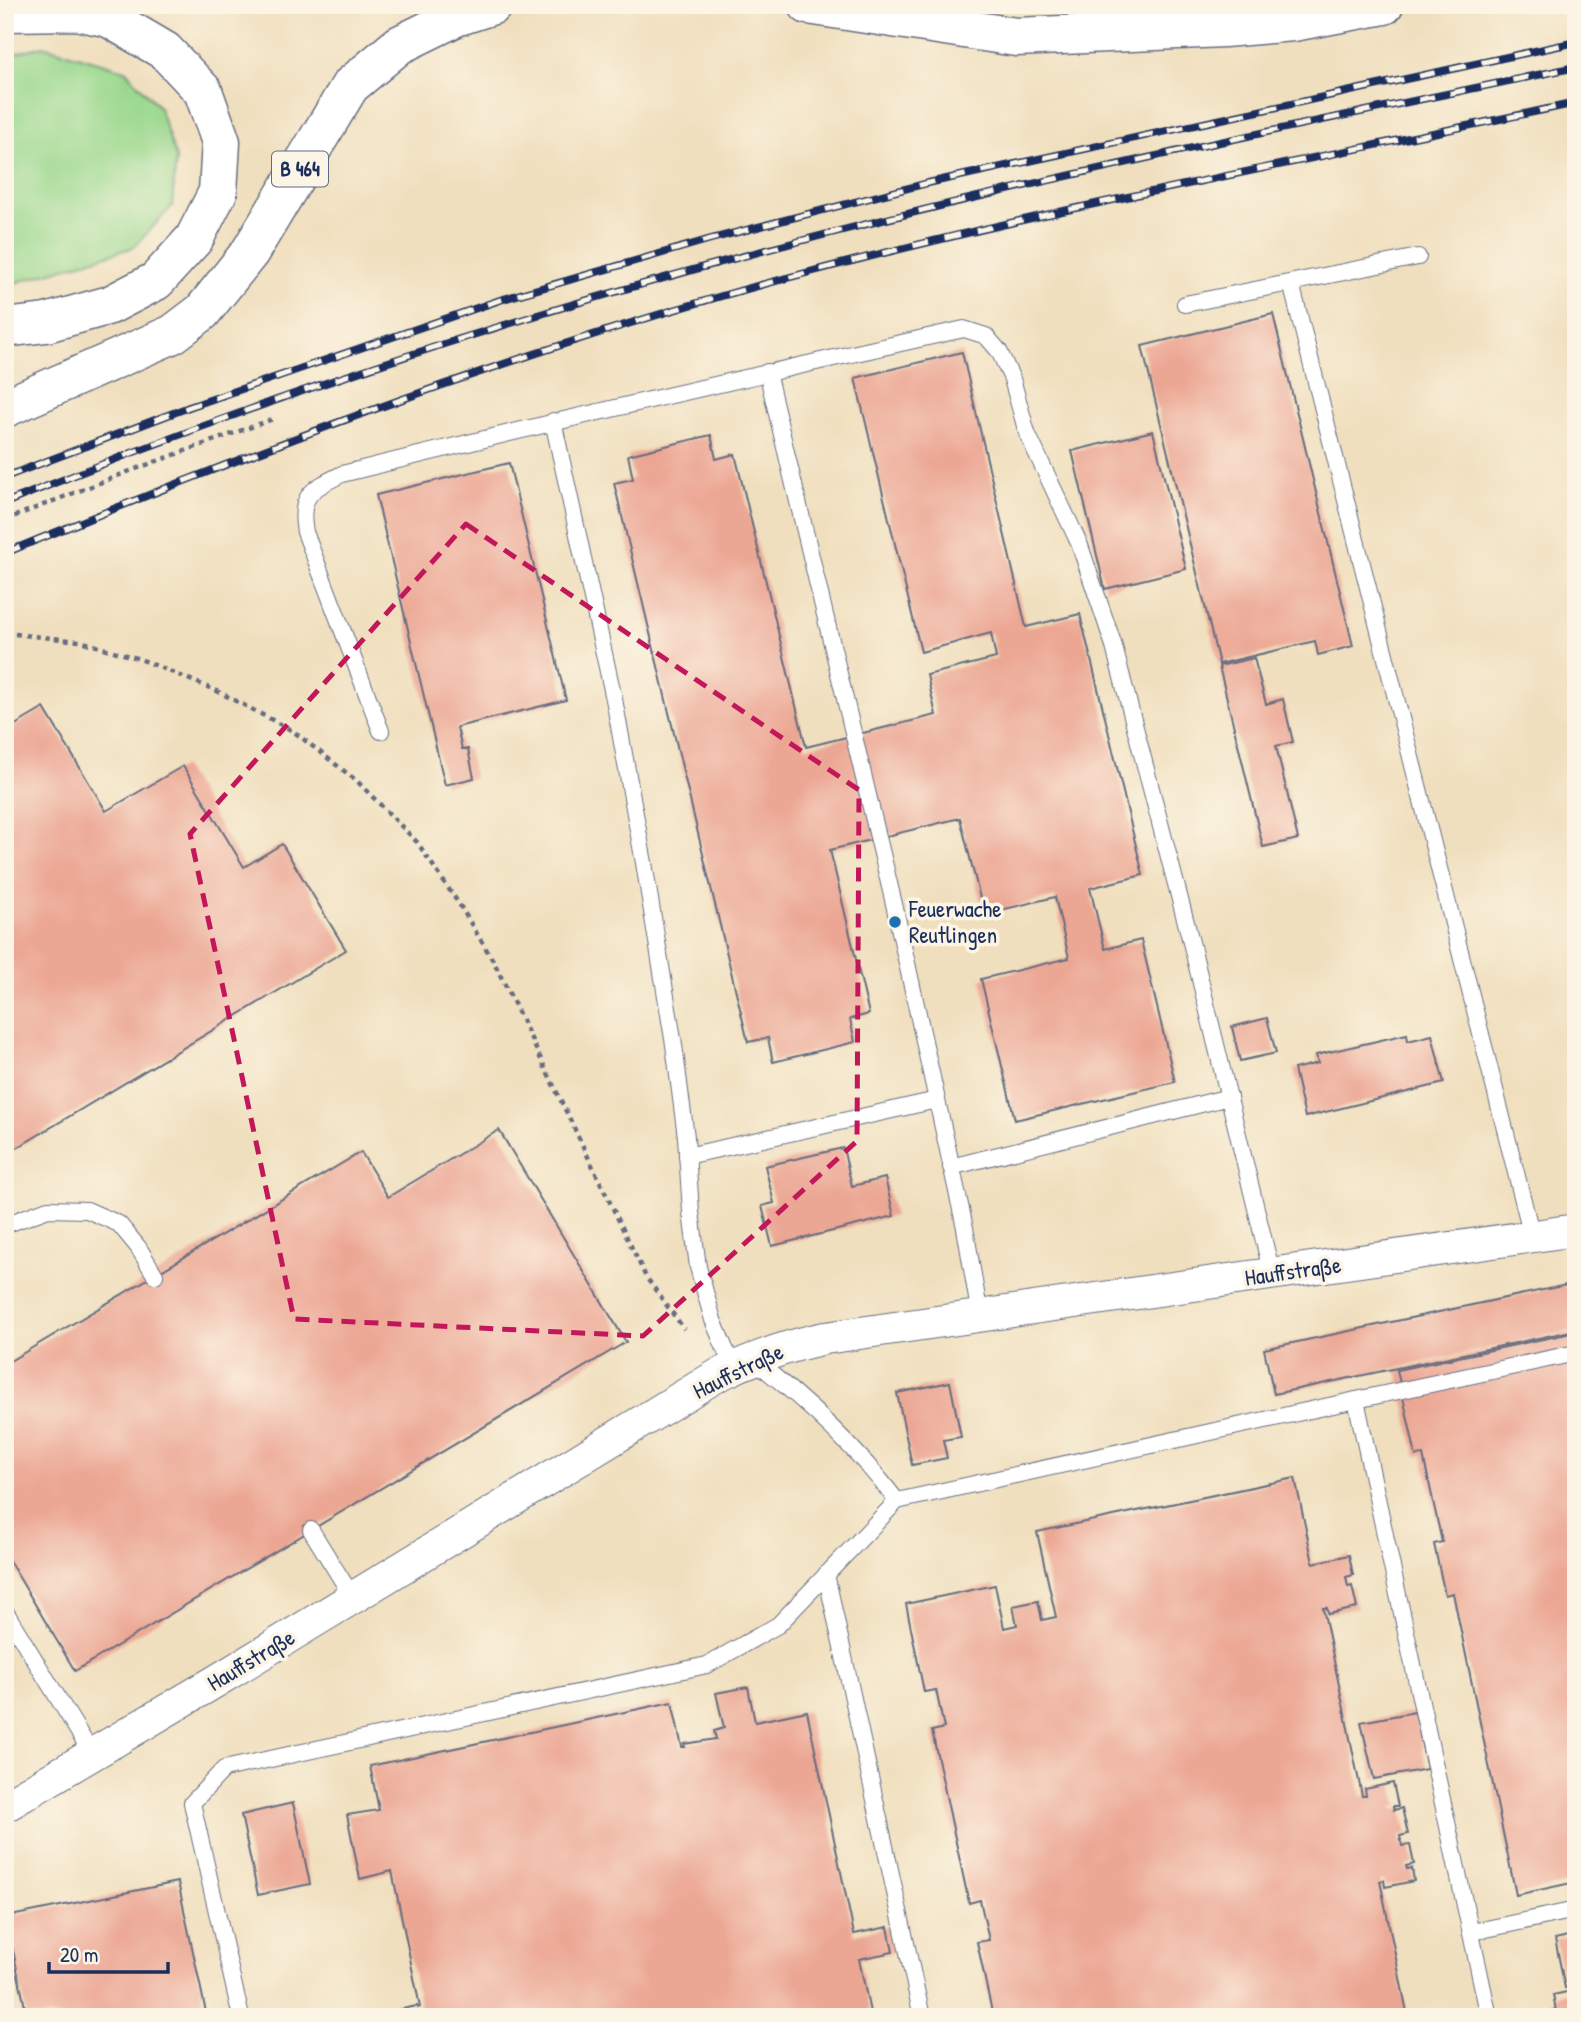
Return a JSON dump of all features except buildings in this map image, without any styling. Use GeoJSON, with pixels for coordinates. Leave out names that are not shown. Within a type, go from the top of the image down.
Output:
{"type":"FeatureCollection","features":[{"type":"Feature","properties":{"kind":"main road","name":"B 464"},"geometry":{"type":"LineString","coordinates":[[5,408],[173,334],[202,312],[250,252],[350,86],[399,45],[456,17],[493,5]]}},
{"type":"Feature","properties":{"kind":"main road"},"geometry":{"type":"LineString","coordinates":[[808,5],[1016,37],[1224,28],[1293,22],[1384,5]]}},
{"type":"Feature","properties":{"kind":"main road"},"geometry":{"type":"LineString","coordinates":[[5,12],[76,11],[109,18],[165,51],[203,91],[221,142],[218,192],[194,239],[156,281],[110,304],[46,323],[5,328]]}},
{"type":"Feature","properties":{"kind":"street","name":"Hauffstraße"},"geometry":{"type":"LineString","coordinates":[[5,1806],[734,1367],[791,1345],[1576,1230]]}},
{"type":"Feature","properties":{"kind":"lane"},"geometry":{"type":"LineString","coordinates":[[1185,304],[1418,257]]}},
{"type":"Feature","properties":{"kind":"lane"},"geometry":{"type":"LineString","coordinates":[[1291,282],[1532,1236]]}},
{"type":"Feature","properties":{"kind":"lane"},"geometry":{"type":"LineString","coordinates":[[380,731],[305,532],[303,520],[306,497],[317,487],[342,474],[553,421],[767,372],[964,329],[986,336],[999,351],[1012,379],[1027,433],[1079,543],[1112,643],[1272,1274]]}},
{"type":"Feature","properties":{"kind":"lane"},"geometry":{"type":"LineString","coordinates":[[767,372],[894,904],[975,1274],[980,1316]]}},
{"type":"Feature","properties":{"kind":"lane"},"geometry":{"type":"LineString","coordinates":[[553,421],[614,699],[642,850],[674,1045],[698,1267],[713,1320],[734,1367],[795,1392],[871,1466],[897,1501]]}},
{"type":"Feature","properties":{"kind":"lane"},"geometry":{"type":"LineString","coordinates":[[951,1167],[1229,1097]]}},
{"type":"Feature","properties":{"kind":"lane"},"geometry":{"type":"LineString","coordinates":[[687,1156],[937,1100]]}},
{"type":"Feature","properties":{"kind":"lane"},"geometry":{"type":"LineString","coordinates":[[5,1225],[48,1209],[87,1210],[119,1224],[138,1247],[155,1275]]}},
{"type":"Feature","properties":{"kind":"lane"},"geometry":{"type":"LineString","coordinates":[[242,2017],[192,1803],[224,1769],[707,1665],[778,1625],[897,1501],[1576,1353]]}},
{"type":"Feature","properties":{"kind":"lane"},"geometry":{"type":"LineString","coordinates":[[1356,1400],[1489,2017]]}},
{"type":"Feature","properties":{"kind":"lane"},"geometry":{"type":"LineString","coordinates":[[310,1530],[353,1598]]}},
{"type":"Feature","properties":{"kind":"lane"},"geometry":{"type":"LineString","coordinates":[[826,1574],[922,2017]]}},
{"type":"Feature","properties":{"kind":"lane"},"geometry":{"type":"LineString","coordinates":[[5,1611],[92,1754]]}},
{"type":"Feature","properties":{"kind":"lane"},"geometry":{"type":"LineString","coordinates":[[1472,1931],[1576,1910]]}},
{"type":"Feature","properties":{"kind":"path"},"geometry":{"type":"LineString","coordinates":[[5,520],[273,419]]}},
{"type":"Feature","properties":{"kind":"path"},"geometry":{"type":"LineString","coordinates":[[5,633],[80,641],[140,659],[217,691],[293,731],[357,781],[417,842],[494,962],[646,1277],[734,1367]]}},
{"type":"Feature","properties":{"kind":"highlighted area"},"geometry":{"type":"Polygon","coordinates":[[[466,524],[859,790],[857,1141],[643,1336],[294,1319],[190,834],[466,524]]]}},
{"type":"Feature","properties":{"kind":"green space"},"geometry":{"type":"Polygon","coordinates":[[[43,46],[125,70],[159,107],[176,158],[172,206],[134,247],[5,286],[5,56],[43,46]]]}},
{"type":"Feature","properties":{"kind":"railway"},"geometry":{"type":"LineString","coordinates":[[5,477],[189,407],[500,300],[711,239],[928,183],[1576,42]]}},
{"type":"Feature","properties":{"kind":"railway"},"geometry":{"type":"LineString","coordinates":[[5,503],[310,388],[517,321],[726,261],[923,210],[1109,167],[1576,67]]}},
{"type":"Feature","properties":{"kind":"railway"},"geometry":{"type":"LineString","coordinates":[[5,553],[362,414],[542,351],[725,295],[936,240],[1042,216],[1576,103]]}},
{"type":"Feature","properties":{"kind":"place","name":"Feuerwache Reutlingen"},"geometry":{"type":"Point","coordinates":[895,922]}}]}
